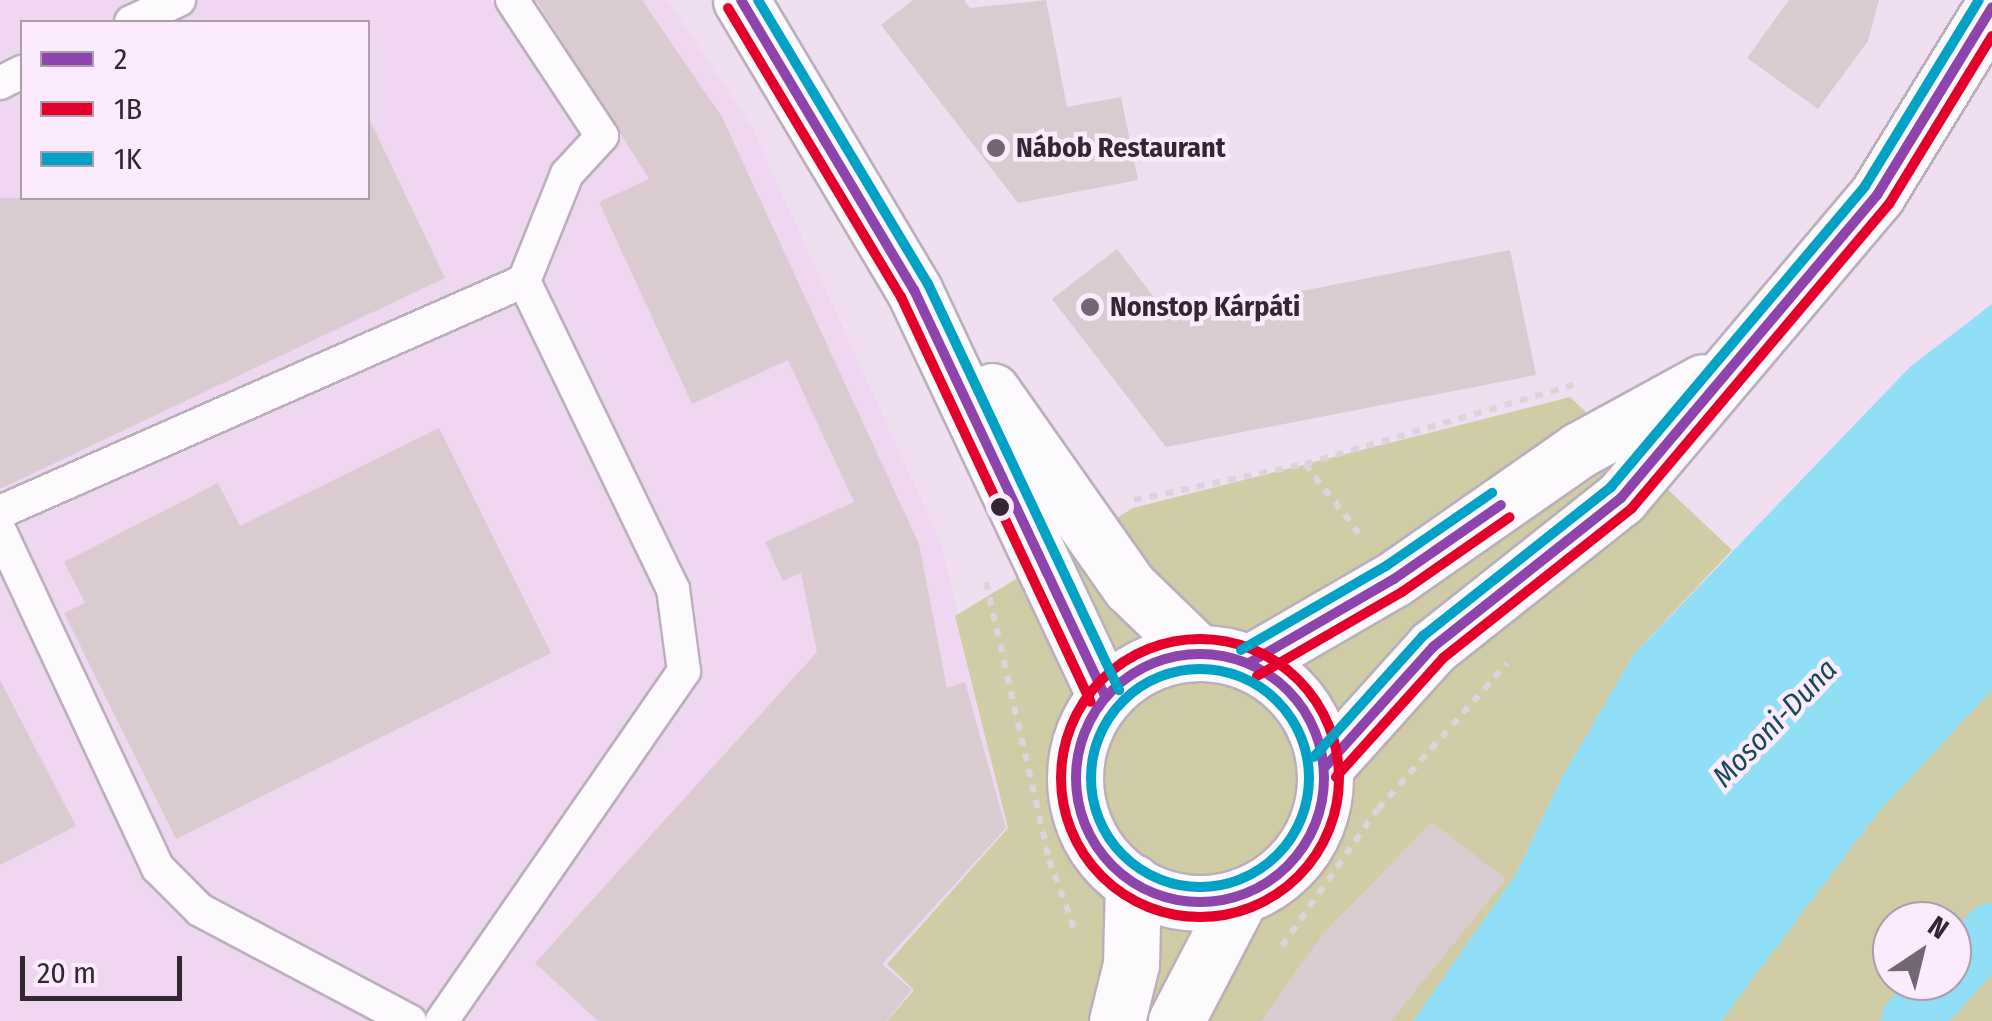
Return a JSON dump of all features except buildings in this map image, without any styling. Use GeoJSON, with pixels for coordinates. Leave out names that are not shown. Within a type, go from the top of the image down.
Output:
{"type":"FeatureCollection","features":[{"type":"Feature","properties":{"kind":"main road"},"geometry":{"type":"LineString","coordinates":[[741,0],[1051,522],[1105,696]]}},
{"type":"Feature","properties":{"kind":"main road"},"geometry":{"type":"LineString","coordinates":[[1324,768],[1444,639],[1621,498],[1728,368],[1807,284],[1877,195],[1992,7]]}},
{"type":"Feature","properties":{"kind":"main road"},"geometry":{"type":"LineString","coordinates":[[1051,522],[1224,658],[1300,705],[1324,768],[1321,808],[1305,846],[1277,876],[1242,896],[1196,903],[1133,882],[1092,841],[1078,806],[1079,748],[1105,696],[1147,664],[1224,658],[1394,579],[1579,450],[1728,368]]}},
{"type":"Feature","properties":{"kind":"main road"},"geometry":{"type":"LineString","coordinates":[[1117,1021],[1131,964],[1133,882]]}},
{"type":"Feature","properties":{"kind":"main road"},"geometry":{"type":"LineString","coordinates":[[1176,1021],[1242,896]]}},
{"type":"Feature","properties":{"kind":"lane"},"geometry":{"type":"LineString","coordinates":[[135,20],[180,0]]}},
{"type":"Feature","properties":{"kind":"lane"},"geometry":{"type":"LineString","coordinates":[[0,512],[524,280],[566,174],[602,136],[512,0]]}},
{"type":"Feature","properties":{"kind":"lane"},"geometry":{"type":"LineString","coordinates":[[442,1021],[684,671],[674,590],[524,280]]}},
{"type":"Feature","properties":{"kind":"lane"},"geometry":{"type":"LineString","coordinates":[[0,531],[158,868],[200,910],[410,1021]]}},
{"type":"Feature","properties":{"kind":"path"},"geometry":{"type":"LineString","coordinates":[[1131,964],[1080,943],[1049,860],[980,555],[1051,522],[1306,464],[1591,380]]}},
{"type":"Feature","properties":{"kind":"path"},"geometry":{"type":"LineString","coordinates":[[1306,464],[1394,579]]}},
{"type":"Feature","properties":{"kind":"path"},"geometry":{"type":"LineString","coordinates":[[1444,639],[1484,688]]}},
{"type":"Feature","properties":{"kind":"shaded area"},"geometry":{"type":"Polygon","coordinates":[[[0,0],[667,0],[751,126],[940,541],[1009,828],[887,963],[915,990],[887,1021],[0,1021],[0,0]]]}},
{"type":"Feature","properties":{"kind":"shaded area"},"geometry":{"type":"Polygon","coordinates":[[[1570,397],[1732,550],[1634,654],[1563,775],[1516,874],[1413,1021],[887,1021],[914,990],[887,964],[1008,828],[955,616],[1133,508],[1570,397]]]}},
{"type":"Feature","properties":{"kind":"shaded area"},"geometry":{"type":"Polygon","coordinates":[[[1992,690],[1992,1021],[1721,1021],[1876,815],[1992,690]]]}},
{"type":"Feature","properties":{"kind":"water","name":"Mosoni-Duna"},"geometry":{"type":"Polygon","coordinates":[[[1992,304],[1992,690],[1876,815],[1721,1021],[1413,1021],[1516,874],[1563,775],[1634,654],[1910,367],[1992,304]]]}},
{"type":"Feature","properties":{"kind":"waterway"},"geometry":{"type":"LineString","coordinates":[[1972,954],[1992,932]]}},
{"type":"Feature","properties":{"kind":"waterway"},"geometry":{"type":"LineString","coordinates":[[1910,1021],[1928,1001]]}},
{"type":"Feature","properties":{"kind":"transit line","name":"2"},"geometry":{"type":"LineString","coordinates":[[741,0],[914,290],[1105,696]]}},
{"type":"Feature","properties":{"kind":"transit line","name":"1K"},"geometry":{"type":"LineString","coordinates":[[758,0],[928,284],[1119,690]]}},
{"type":"Feature","properties":{"kind":"transit line","name":"1K"},"geometry":{"type":"LineString","coordinates":[[1314,757],[1423,636],[1611,487],[1865,186],[1979,0]]}},
{"type":"Feature","properties":{"kind":"transit line","name":"2"},"geometry":{"type":"LineString","coordinates":[[1325,767],[1433,647],[1621,498],[1877,195],[1992,7]]}},
{"type":"Feature","properties":{"kind":"transit line","name":"1B"},"geometry":{"type":"LineString","coordinates":[[728,8],[901,297],[1091,702]]}},
{"type":"Feature","properties":{"kind":"transit line","name":"1B"},"geometry":{"type":"LineString","coordinates":[[1336,777],[1443,658],[1632,508],[1889,204],[1992,36]]}},
{"type":"Feature","properties":{"kind":"transit line","name":"1K"},"geometry":{"type":"LineString","coordinates":[[1241,650],[1386,566],[1492,493]]}},
{"type":"Feature","properties":{"kind":"transit line","name":"2"},"geometry":{"type":"LineString","coordinates":[[1249,663],[1394,579],[1501,505]]}},
{"type":"Feature","properties":{"kind":"transit line","name":"1B"},"geometry":{"type":"LineString","coordinates":[[1257,676],[1402,592],[1510,517]]}},
{"type":"Feature","properties":{"kind":"transit line","name":"1B"},"geometry":{"type":"LineString","coordinates":[[1200,639],[1227,641],[1253,649],[1299,679],[1329,725],[1337,751],[1339,778],[1337,805],[1329,831],[1299,877],[1253,907],[1227,915],[1200,917],[1173,915],[1147,907],[1101,877],[1071,831],[1063,805],[1061,778],[1063,751],[1071,725],[1101,679],[1147,649],[1173,641],[1200,639]]}},
{"type":"Feature","properties":{"kind":"transit line","name":"2"},"geometry":{"type":"LineString","coordinates":[[1200,654],[1248,663],[1288,690],[1315,730],[1324,778],[1315,826],[1288,866],[1248,893],[1200,902],[1152,893],[1112,866],[1085,826],[1076,778],[1085,730],[1112,690],[1152,663],[1200,654]]}},
{"type":"Feature","properties":{"kind":"transit line","name":"1K"},"geometry":{"type":"LineString","coordinates":[[1200,669],[1242,677],[1277,701],[1301,736],[1309,778],[1301,820],[1277,855],[1242,879],[1200,887],[1158,879],[1123,855],[1099,820],[1091,778],[1099,736],[1123,701],[1158,677],[1200,669]]}},
{"type":"Feature","properties":{"kind":"place","name":"Nábob Restaurant"},"geometry":{"type":"Point","coordinates":[996,148]}},
{"type":"Feature","properties":{"kind":"place","name":"Nonstop Kárpáti"},"geometry":{"type":"Point","coordinates":[1090,307]}}]}
